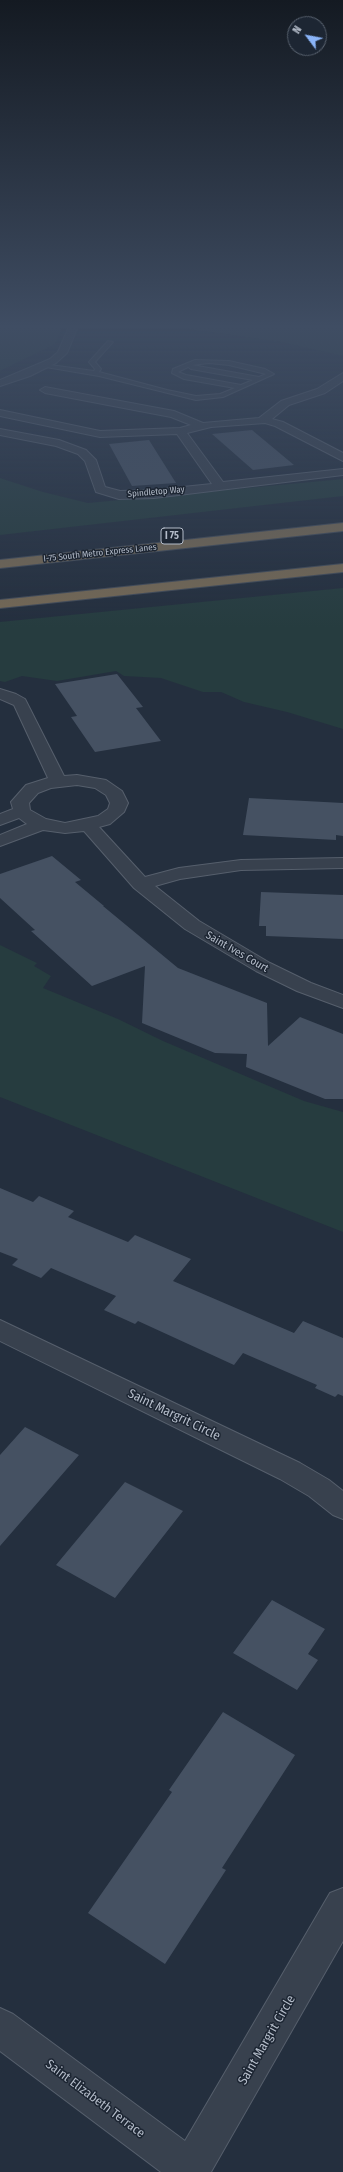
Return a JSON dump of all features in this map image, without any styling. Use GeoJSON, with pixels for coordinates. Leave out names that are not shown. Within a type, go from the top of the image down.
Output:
{"type":"FeatureCollection","features":[{"type":"Feature","properties":{"kind":"highway","name":"I 75"},"geometry":{"type":"LineString","coordinates":[[0,554],[343,518]]}},
{"type":"Feature","properties":{"kind":"highway","name":"I-75 South Metro Express Lanes"},"geometry":{"type":"LineString","coordinates":[[0,564],[343,527]]}},
{"type":"Feature","properties":{"kind":"highway"},"geometry":{"type":"LineString","coordinates":[[0,604],[343,568]]}},
{"type":"Feature","properties":{"kind":"street"},"geometry":{"type":"LineString","coordinates":[[59,425],[100,434],[180,431],[209,425]]}},
{"type":"Feature","properties":{"kind":"street"},"geometry":{"type":"LineString","coordinates":[[282,425],[343,458]]}},
{"type":"Feature","properties":{"kind":"street"},"geometry":{"type":"LineString","coordinates":[[180,431],[219,485]]}},
{"type":"Feature","properties":{"kind":"street","name":"Spindletop Way"},"geometry":{"type":"LineString","coordinates":[[0,432],[49,441],[82,452],[90,460],[100,489],[108,493],[136,496],[219,485],[343,472]]}},
{"type":"Feature","properties":{"kind":"street"},"geometry":{"type":"LineString","coordinates":[[0,694],[11,697],[20,702],[58,781]]}},
{"type":"Feature","properties":{"kind":"street"},"geometry":{"type":"LineString","coordinates":[[77,780],[92,782],[107,788],[116,795],[119,803],[115,812],[104,820],[88,825],[65,828],[41,824],[29,818],[22,811],[20,802],[26,793],[39,786],[58,781],[77,780]]}},
{"type":"Feature","properties":{"kind":"street"},"geometry":{"type":"LineString","coordinates":[[0,820],[22,811]]}},
{"type":"Feature","properties":{"kind":"street"},"geometry":{"type":"LineString","coordinates":[[0,841],[41,824]]}},
{"type":"Feature","properties":{"kind":"street","name":"Saint Ives Court"},"geometry":{"type":"LineString","coordinates":[[88,825],[141,884],[175,913],[226,947],[282,977],[343,1002]]}},
{"type":"Feature","properties":{"kind":"street"},"geometry":{"type":"LineString","coordinates":[[141,884],[186,873],[241,865],[343,863]]}},
{"type":"Feature","properties":{"kind":"street","name":"Saint Margrit Circle"},"geometry":{"type":"LineString","coordinates":[[0,1330],[290,1471],[319,1488],[343,1507]]}},
{"type":"Feature","properties":{"kind":"street","name":"Saint Margrit Circle"},"geometry":{"type":"LineString","coordinates":[[190,2171],[343,1906]]}},
{"type":"Feature","properties":{"kind":"street","name":"Saint Elizabeth Terrace"},"geometry":{"type":"LineString","coordinates":[[0,2027],[190,2171]]}},
{"type":"Feature","properties":{"kind":"green space"},"geometry":{"type":"Polygon","coordinates":[[[0,478],[43,492],[88,503],[343,479],[343,496],[0,535],[0,478]]]}},
{"type":"Feature","properties":{"kind":"green space"},"geometry":{"type":"Polygon","coordinates":[[[343,588],[343,729],[287,712],[244,702],[221,692],[203,692],[161,678],[124,676],[116,671],[57,681],[22,676],[5,682],[0,681],[0,622],[343,588]]]}},
{"type":"Feature","properties":{"kind":"green space"},"geometry":{"type":"Polygon","coordinates":[[[0,945],[37,963],[34,966],[51,976],[43,988],[118,1019],[163,1041],[304,1101],[343,1112],[343,1232],[0,1097],[0,945]]]}},
{"type":"Feature","properties":{"kind":"building"},"geometry":{"type":"Polygon","coordinates":[[[252,430],[294,465],[253,470],[212,434],[252,430]]]}},
{"type":"Feature","properties":{"kind":"building"},"geometry":{"type":"Polygon","coordinates":[[[149,440],[176,483],[132,486],[109,444],[149,440]]]}},
{"type":"Feature","properties":{"kind":"building"},"geometry":{"type":"Polygon","coordinates":[[[117,674],[143,707],[136,708],[161,741],[95,752],[71,717],[77,716],[55,684],[117,674]]]}},
{"type":"Feature","properties":{"kind":"building"},"geometry":{"type":"Polygon","coordinates":[[[249,798],[343,803],[343,836],[336,835],[336,840],[243,835],[249,798]]]}},
{"type":"Feature","properties":{"kind":"building"},"geometry":{"type":"Polygon","coordinates":[[[52,856],[81,880],[75,882],[178,968],[267,1003],[268,1046],[300,1017],[343,1034],[343,1099],[325,1099],[246,1067],[247,1054],[215,1053],[142,1023],[145,966],[92,986],[31,931],[35,930],[0,898],[0,874],[52,856]]]}},
{"type":"Feature","properties":{"kind":"building"},"geometry":{"type":"Polygon","coordinates":[[[261,892],[343,895],[343,939],[266,936],[266,926],[259,926],[261,892]]]}},
{"type":"Feature","properties":{"kind":"building"},"geometry":{"type":"Polygon","coordinates":[[[0,1188],[33,1202],[39,1196],[74,1211],[68,1217],[128,1242],[135,1235],[191,1259],[173,1281],[294,1333],[303,1321],[343,1338],[343,1396],[338,1394],[335,1397],[315,1388],[317,1385],[243,1353],[234,1365],[138,1321],[135,1324],[104,1310],[116,1296],[51,1268],[41,1278],[12,1265],[18,1259],[0,1252],[0,1188]]]}},
{"type":"Feature","properties":{"kind":"building"},"geometry":{"type":"Polygon","coordinates":[[[25,1427],[79,1455],[0,1546],[0,1455],[25,1427]]]}},
{"type":"Feature","properties":{"kind":"building"},"geometry":{"type":"Polygon","coordinates":[[[125,1482],[183,1511],[115,1598],[56,1565],[125,1482]]]}},
{"type":"Feature","properties":{"kind":"building"},"geometry":{"type":"Polygon","coordinates":[[[272,1600],[325,1629],[308,1654],[318,1660],[297,1690],[233,1653],[272,1600]]]}},
{"type":"Feature","properties":{"kind":"building"},"geometry":{"type":"Polygon","coordinates":[[[223,1712],[295,1755],[222,1868],[226,1870],[165,1964],[88,1913],[172,1792],[169,1790],[223,1712]]]}}]}
